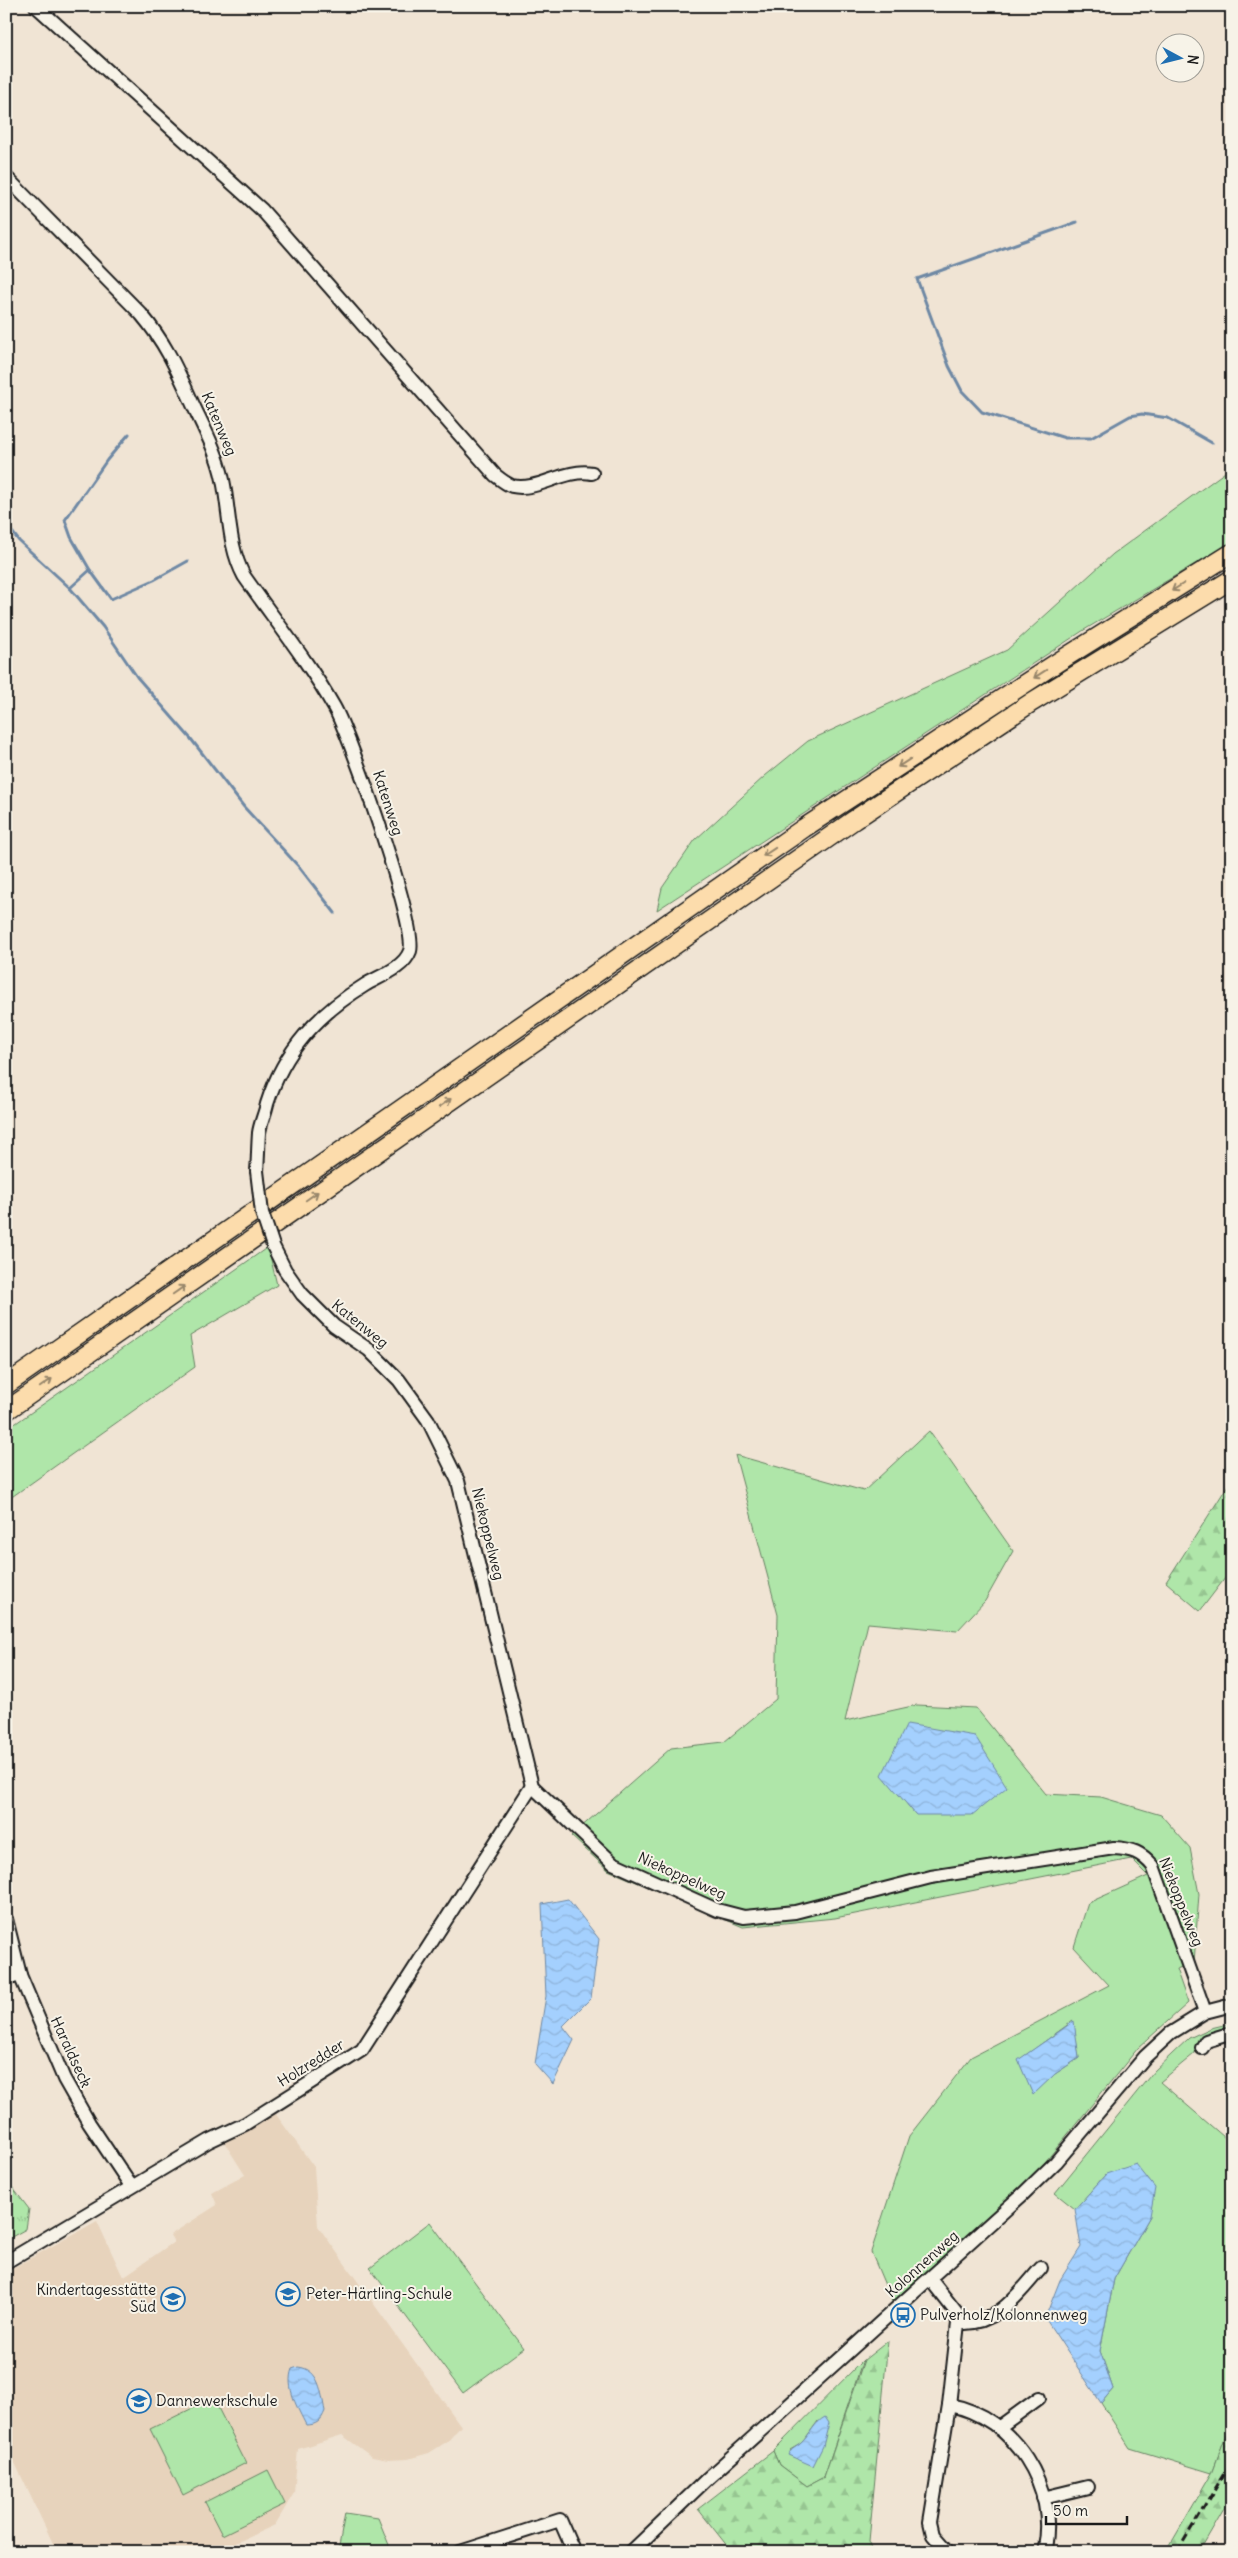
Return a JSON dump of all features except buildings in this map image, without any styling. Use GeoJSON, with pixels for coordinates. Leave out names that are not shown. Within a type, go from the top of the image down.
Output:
{"type":"FeatureCollection","features":[{"type":"Feature","properties":{"kind":"highway"},"geometry":{"type":"LineString","coordinates":[[6,1385],[804,828],[1058,662],[1232,553]]}},
{"type":"Feature","properties":{"kind":"highway"},"geometry":{"type":"LineString","coordinates":[[6,1412],[854,820],[1032,702],[1232,579]]}},
{"type":"Feature","properties":{"kind":"street"},"geometry":{"type":"LineString","coordinates":[[36,6],[262,210],[495,475],[510,485],[523,487],[580,471],[592,473]]}},
{"type":"Feature","properties":{"kind":"street","name":"Katenweg"},"geometry":{"type":"LineString","coordinates":[[6,177],[141,314],[159,336],[174,361],[224,480],[228,524],[236,562],[334,707],[366,786],[407,914],[411,940],[410,952],[399,965],[364,986],[310,1027],[292,1051],[271,1094],[259,1132],[258,1171],[262,1213],[273,1246],[285,1270],[302,1294],[334,1326],[369,1350],[400,1380],[428,1420]]}},
{"type":"Feature","properties":{"kind":"street","name":"Niekoppelweg"},"geometry":{"type":"LineString","coordinates":[[428,1420],[458,1481],[532,1786],[613,1863],[717,1910],[744,1917],[794,1912],[931,1877],[1114,1848],[1128,1848],[1139,1852],[1153,1866],[1206,2012]]}},
{"type":"Feature","properties":{"kind":"street","name":"Holzredder"},"geometry":{"type":"LineString","coordinates":[[6,2262],[131,2186],[209,2141],[244,2124],[362,2050],[532,1786]]}},
{"type":"Feature","properties":{"kind":"street","name":"Haraldseck"},"geometry":{"type":"LineString","coordinates":[[6,1919],[20,1975],[64,2079],[89,2123],[131,2186]]}},
{"type":"Feature","properties":{"kind":"street"},"geometry":{"type":"LineString","coordinates":[[6,1979],[20,1975]]}},
{"type":"Feature","properties":{"kind":"street","name":"Kolonnenweg"},"geometry":{"type":"LineString","coordinates":[[631,2552],[707,2479],[930,2279],[1056,2162],[1145,2057],[1171,2033],[1206,2012],[1232,2005]]}},
{"type":"Feature","properties":{"kind":"street"},"geometry":{"type":"LineString","coordinates":[[1202,2048],[1206,2041],[1232,2033]]}},
{"type":"Feature","properties":{"kind":"street"},"geometry":{"type":"LineString","coordinates":[[958,2323],[983,2322],[1004,2309],[1041,2268]]}},
{"type":"Feature","properties":{"kind":"street"},"geometry":{"type":"LineString","coordinates":[[930,2279],[956,2312],[958,2323],[949,2405],[930,2522],[933,2534],[948,2552]]}},
{"type":"Feature","properties":{"kind":"street"},"geometry":{"type":"LineString","coordinates":[[998,2428],[1039,2398]]}},
{"type":"Feature","properties":{"kind":"street"},"geometry":{"type":"LineString","coordinates":[[949,2405],[982,2414],[1023,2453],[1033,2470],[1043,2498],[1048,2551]]}},
{"type":"Feature","properties":{"kind":"street"},"geometry":{"type":"LineString","coordinates":[[1043,2498],[1088,2486]]}},
{"type":"Feature","properties":{"kind":"street"},"geometry":{"type":"LineString","coordinates":[[460,2552],[560,2520],[574,2552]]}},
{"type":"Feature","properties":{"kind":"shaded area"},"geometry":{"type":"Polygon","coordinates":[[[275,2113],[314,2167],[318,2226],[461,2426],[448,2441],[429,2453],[408,2459],[388,2460],[372,2457],[342,2435],[298,2449],[294,2493],[275,2525],[216,2552],[57,2552],[6,2444],[6,2272],[97,2221],[123,2277],[174,2242],[170,2235],[217,2205],[212,2193],[245,2175],[224,2142],[275,2113]]]}},
{"type":"Feature","properties":{"kind":"green space"},"geometry":{"type":"Polygon","coordinates":[[[1232,467],[1232,542],[1084,630],[657,910],[662,888],[695,840],[765,776],[808,741],[1007,650],[1113,554],[1232,467]]]}},
{"type":"Feature","properties":{"kind":"green space"},"geometry":{"type":"Polygon","coordinates":[[[268,1247],[277,1285],[190,1336],[195,1367],[6,1501],[6,1430],[268,1247]]]}},
{"type":"Feature","properties":{"kind":"green space"},"geometry":{"type":"Polygon","coordinates":[[[929,1431],[1013,1551],[985,1601],[957,1631],[868,1623],[845,1721],[917,1705],[976,1708],[1046,1794],[1101,1797],[1161,1815],[1190,1848],[1199,1894],[1194,1963],[1176,1969],[1188,2003],[1138,2048],[1037,2172],[893,2304],[871,2252],[909,2136],[971,2057],[1109,1985],[1074,1947],[1088,1903],[1148,1876],[1131,1859],[835,1918],[743,1927],[608,1870],[571,1836],[671,1748],[724,1742],[776,1699],[778,1615],[735,1455],[864,1491],[929,1431]],[[975,1736],[902,1798],[916,1815],[975,1736]],[[1073,2021],[1019,2060],[1033,2094],[1055,2074],[1079,2058],[1073,2021]]]}},
{"type":"Feature","properties":{"kind":"green space"},"geometry":{"type":"Polygon","coordinates":[[[1232,1479],[1232,1569],[1200,1611],[1166,1582],[1232,1479]]]}},
{"type":"Feature","properties":{"kind":"green space"},"geometry":{"type":"Polygon","coordinates":[[[1232,2023],[1232,2034],[1202,2041],[1194,2054],[1160,2082],[1224,2137],[1232,2149],[1232,2419],[1212,2473],[1130,2448],[1101,2403],[1113,2389],[1100,2351],[1114,2279],[1150,2216],[1106,2174],[1075,2209],[1055,2193],[1154,2071],[1189,2038],[1211,2028],[1232,2023]]]}},
{"type":"Feature","properties":{"kind":"green space"},"geometry":{"type":"Polygon","coordinates":[[[6,2179],[29,2209],[26,2229],[6,2240],[6,2179]]]}},
{"type":"Feature","properties":{"kind":"green space"},"geometry":{"type":"Polygon","coordinates":[[[430,2222],[524,2348],[463,2393],[370,2268],[430,2222]]]}},
{"type":"Feature","properties":{"kind":"green space"},"geometry":{"type":"Polygon","coordinates":[[[888,2341],[869,2541],[874,2552],[732,2552],[698,2509],[773,2451],[779,2465],[807,2486],[824,2477],[864,2360],[888,2341]]]}},
{"type":"Feature","properties":{"kind":"green space"},"geometry":{"type":"Polygon","coordinates":[[[863,2360],[824,2477],[807,2486],[779,2465],[773,2451],[863,2360]],[[818,2421],[802,2443],[790,2450],[813,2466],[818,2421]]]}},
{"type":"Feature","properties":{"kind":"green space"},"geometry":{"type":"Polygon","coordinates":[[[213,2398],[246,2463],[183,2495],[150,2429],[213,2398]]]}},
{"type":"Feature","properties":{"kind":"green space"},"geometry":{"type":"Polygon","coordinates":[[[1232,2419],[1232,2495],[1199,2552],[1166,2552],[1212,2473],[1232,2419]]]}},
{"type":"Feature","properties":{"kind":"green space"},"geometry":{"type":"Polygon","coordinates":[[[268,2470],[285,2504],[222,2535],[205,2502],[268,2470]]]}},
{"type":"Feature","properties":{"kind":"green space"},"geometry":{"type":"Polygon","coordinates":[[[345,2513],[378,2518],[389,2545],[389,2552],[338,2552],[345,2513]]]}},
{"type":"Feature","properties":{"kind":"water"},"geometry":{"type":"Polygon","coordinates":[[[907,1724],[975,1736],[1007,1787],[972,1815],[916,1815],[882,1775],[907,1724]]]}},
{"type":"Feature","properties":{"kind":"water"},"geometry":{"type":"Polygon","coordinates":[[[568,1899],[599,1939],[591,1998],[563,2026],[574,2040],[553,2084],[535,2064],[546,1996],[542,1904],[568,1899]]]}},
{"type":"Feature","properties":{"kind":"water"},"geometry":{"type":"Polygon","coordinates":[[[1074,2021],[1079,2058],[1055,2074],[1033,2095],[1018,2060],[1074,2021]]]}},
{"type":"Feature","properties":{"kind":"water"},"geometry":{"type":"Polygon","coordinates":[[[1136,2164],[1155,2188],[1150,2216],[1114,2279],[1100,2351],[1113,2389],[1101,2403],[1045,2318],[1060,2280],[1081,2247],[1075,2209],[1106,2174],[1136,2164]]]}},
{"type":"Feature","properties":{"kind":"water"},"geometry":{"type":"Polygon","coordinates":[[[298,2367],[311,2372],[320,2390],[325,2411],[320,2420],[313,2424],[306,2425],[291,2390],[290,2376],[292,2369],[298,2367]]]}},
{"type":"Feature","properties":{"kind":"water"},"geometry":{"type":"Polygon","coordinates":[[[825,2417],[829,2423],[823,2446],[813,2466],[788,2455],[803,2441],[818,2422],[825,2417]]]}},
{"type":"Feature","properties":{"kind":"waterway"},"geometry":{"type":"LineString","coordinates":[[1077,222],[917,279],[949,366],[962,391],[982,412],[1065,438],[1091,438],[1130,416],[1142,414],[1168,418],[1212,443]]}},
{"type":"Feature","properties":{"kind":"waterway"},"geometry":{"type":"LineString","coordinates":[[90,570],[71,537],[65,520],[107,460],[129,434]]}},
{"type":"Feature","properties":{"kind":"waterway"},"geometry":{"type":"LineString","coordinates":[[6,524],[19,541],[70,588],[103,627],[137,677],[191,739],[244,807],[300,868],[335,913]]}},
{"type":"Feature","properties":{"kind":"waterway"},"geometry":{"type":"LineString","coordinates":[[70,588],[90,570],[111,599],[154,580],[188,561]]}},
{"type":"Feature","properties":{"kind":"railway"},"geometry":{"type":"LineString","coordinates":[[1177,2552],[1232,2461]]}},
{"type":"Feature","properties":{"kind":"place","name":"Peter-Härtling-Schule"},"geometry":{"type":"Point","coordinates":[288,2294]}},
{"type":"Feature","properties":{"kind":"place","name":"Kindertagesstätte Süd"},"geometry":{"type":"Point","coordinates":[173,2299]}},
{"type":"Feature","properties":{"kind":"place","name":"Pulverholz/Kolonnenweg"},"geometry":{"type":"Point","coordinates":[903,2315]}},
{"type":"Feature","properties":{"kind":"place","name":"Dannewerkschule"},"geometry":{"type":"Point","coordinates":[139,2401]}}]}
